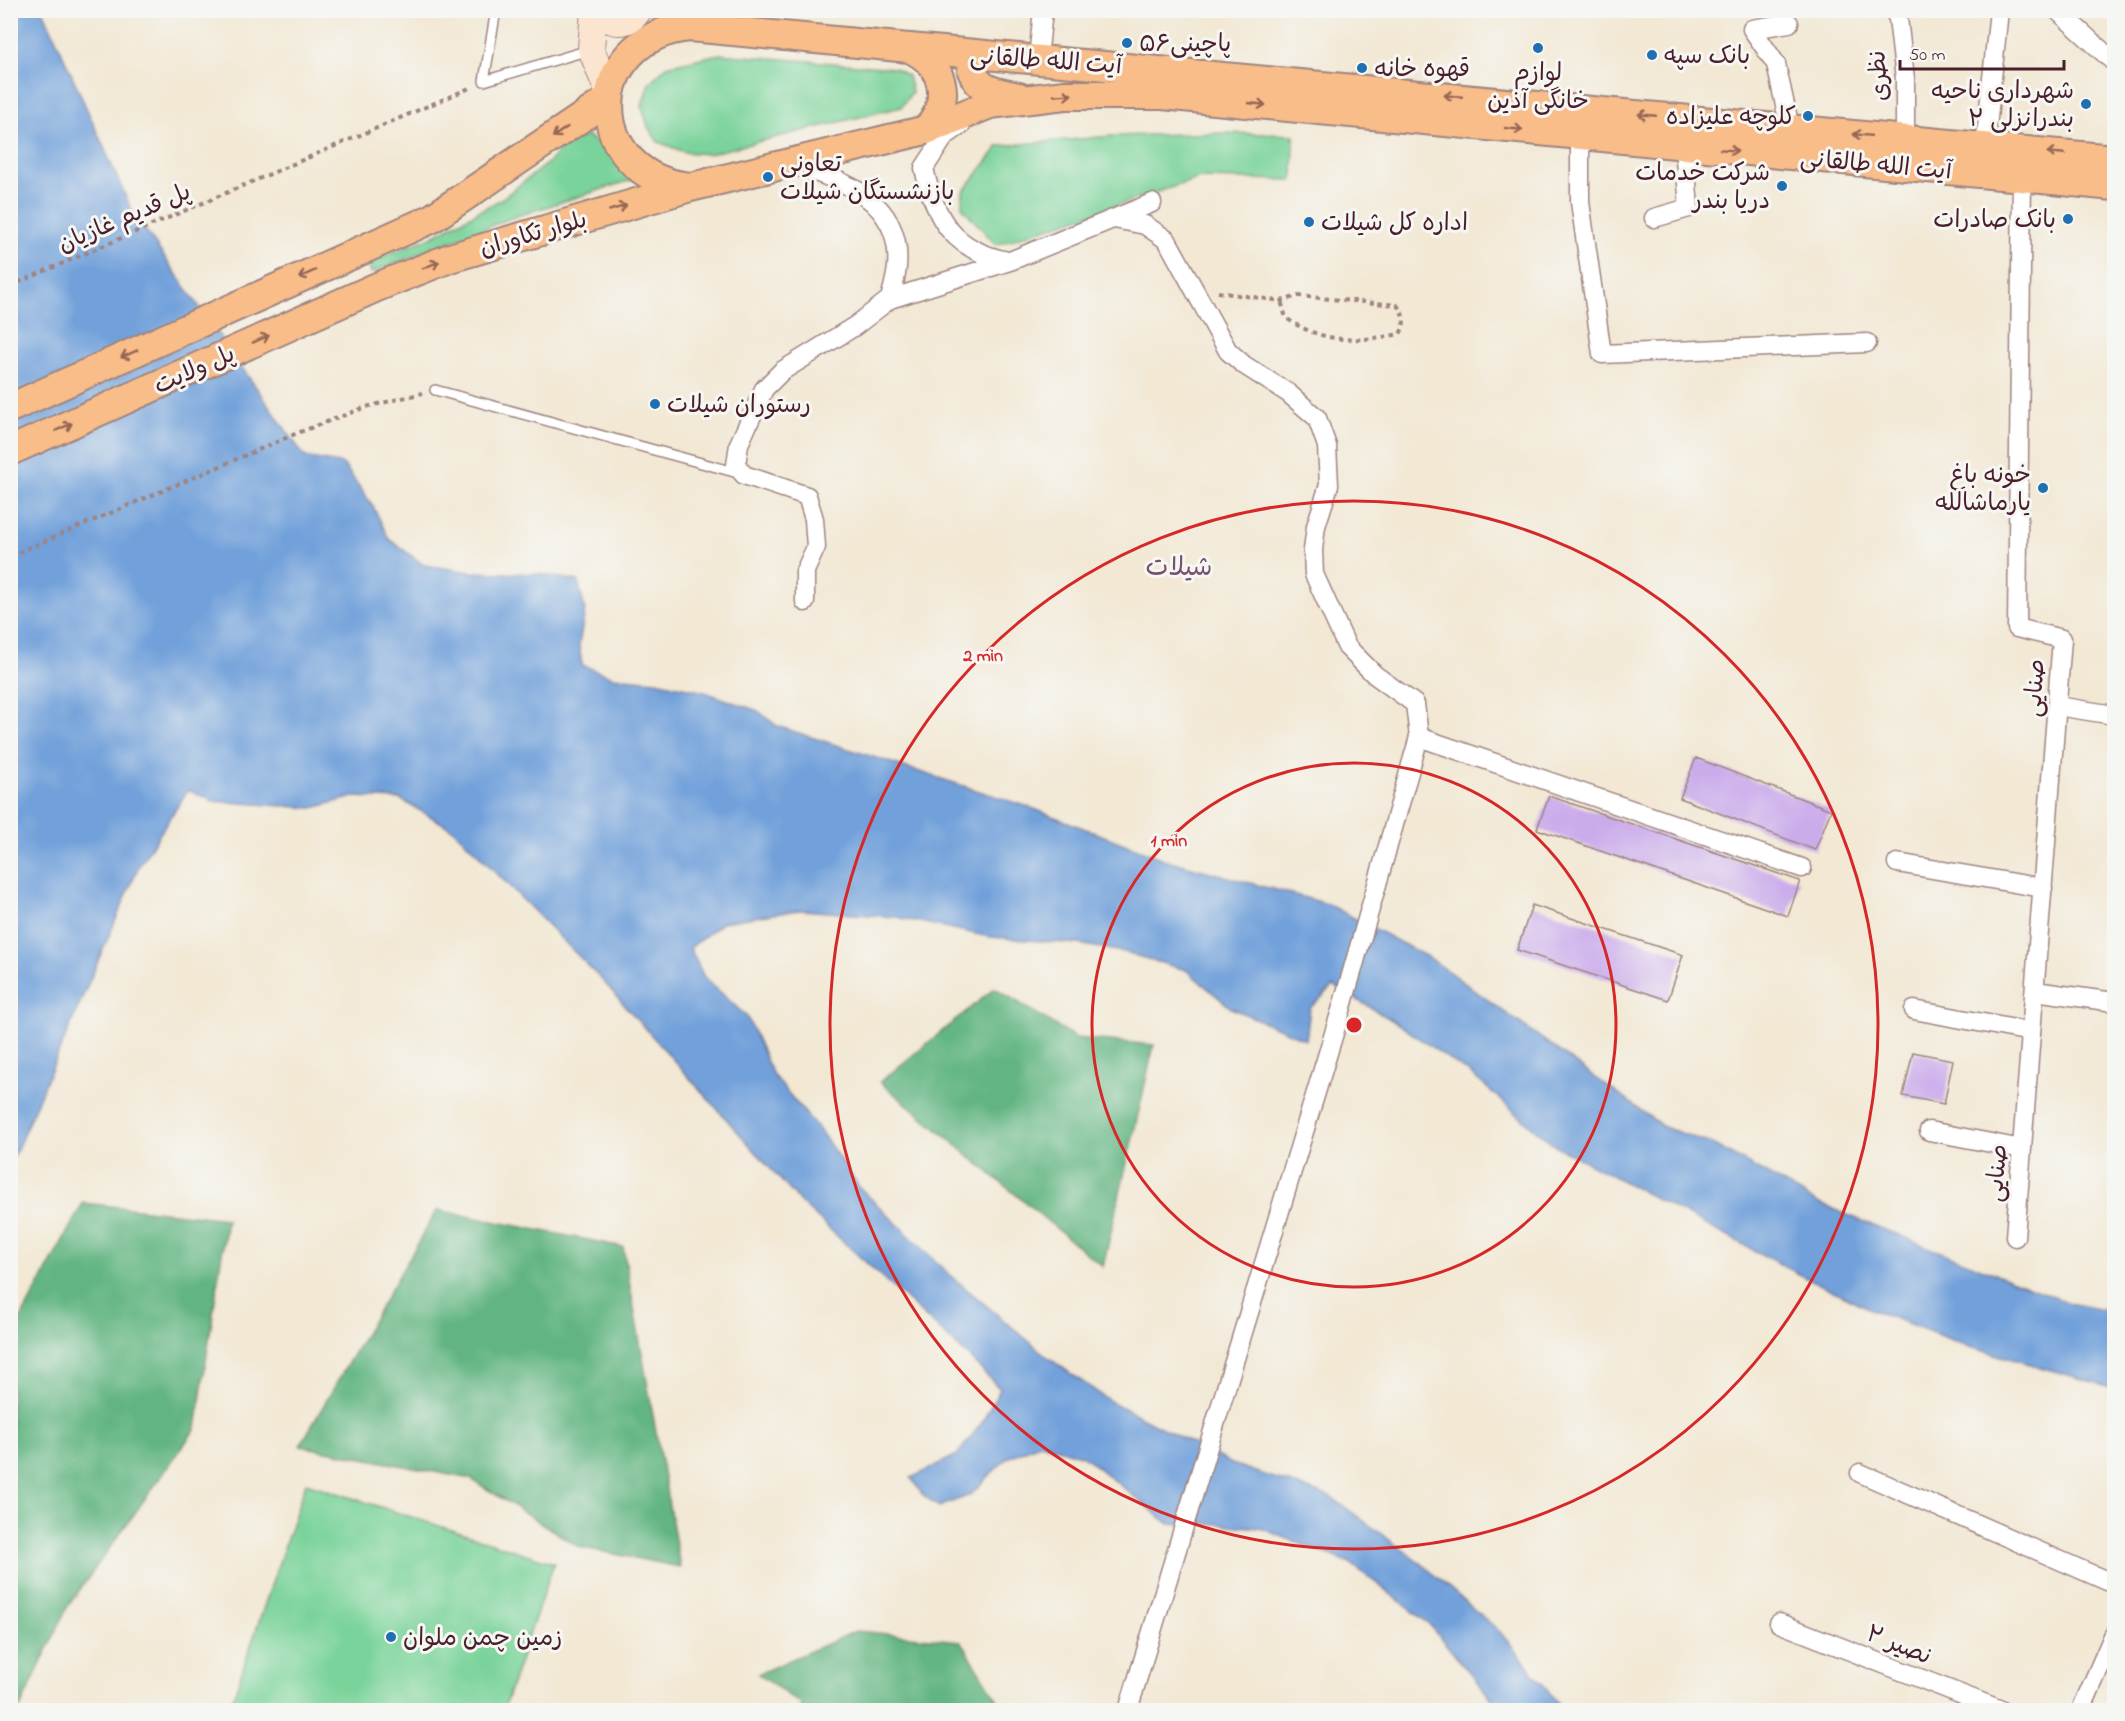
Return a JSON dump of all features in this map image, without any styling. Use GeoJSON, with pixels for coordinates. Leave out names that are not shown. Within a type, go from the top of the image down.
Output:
{"type":"FeatureCollection","features":[{"type":"Feature","properties":{"kind":"main road"},"geometry":{"type":"LineString","coordinates":[[594,10],[591,50],[609,96],[614,136],[623,153],[636,167],[653,178],[671,185],[691,187]]}},
{"type":"Feature","properties":{"kind":"main road"},"geometry":{"type":"LineString","coordinates":[[599,10],[607,19],[622,22],[630,20],[641,10],[666,31]]}},
{"type":"Feature","properties":{"kind":"main road","name":"آیت الله طالقانی"},"geometry":{"type":"LineString","coordinates":[[666,31],[690,27],[1985,147],[2023,164],[2115,186]]}},
{"type":"Feature","properties":{"kind":"main road"},"geometry":{"type":"LineString","coordinates":[[609,96],[623,61],[636,47],[652,36],[666,31]]}},
{"type":"Feature","properties":{"kind":"main road"},"geometry":{"type":"LineString","coordinates":[[909,48],[929,59],[936,68],[943,90],[939,112],[926,130]]}},
{"type":"Feature","properties":{"kind":"main road"},"geometry":{"type":"LineString","coordinates":[[985,56],[975,63],[972,71],[978,84],[986,90],[1026,98]]}},
{"type":"Feature","properties":{"kind":"main road","name":"آیت الله طالقانی"},"geometry":{"type":"LineString","coordinates":[[788,163],[926,130],[990,104],[1065,95],[1162,95],[1684,146],[2023,164],[2115,159]]}},
{"type":"Feature","properties":{"kind":"main road","name":"پل ولایت"},"geometry":{"type":"LineString","coordinates":[[10,408],[431,219],[609,96]]}},
{"type":"Feature","properties":{"kind":"main road","name":"بلوار تکاوران"},"geometry":{"type":"LineString","coordinates":[[377,287],[450,258],[691,187],[788,163]]}},
{"type":"Feature","properties":{"kind":"main road","name":"پل ولایت"},"geometry":{"type":"LineString","coordinates":[[10,451],[377,287]]}},
{"type":"Feature","properties":{"kind":"street"},"geometry":{"type":"LineString","coordinates":[[1038,59],[1043,10]]}},
{"type":"Feature","properties":{"kind":"street","name":"نظری"},"geometry":{"type":"LineString","coordinates":[[1893,10],[1898,18],[1905,79],[1905,139]]}},
{"type":"Feature","properties":{"kind":"street"},"geometry":{"type":"LineString","coordinates":[[1985,147],[1999,10]]}},
{"type":"Feature","properties":{"kind":"street"},"geometry":{"type":"LineString","coordinates":[[2057,10],[2115,62]]}},
{"type":"Feature","properties":{"kind":"street"},"geometry":{"type":"LineString","coordinates":[[1789,23],[1752,29],[1776,64],[1790,128]]}},
{"type":"Feature","properties":{"kind":"street"},"geometry":{"type":"LineString","coordinates":[[990,104],[945,136],[924,168],[931,199],[954,238],[989,257],[1010,261]]}},
{"type":"Feature","properties":{"kind":"street"},"geometry":{"type":"LineString","coordinates":[[1580,135],[1580,202],[1602,354],[1867,343]]}},
{"type":"Feature","properties":{"kind":"street"},"geometry":{"type":"LineString","coordinates":[[1654,218],[1689,208],[1684,146]]}},
{"type":"Feature","properties":{"kind":"street"},"geometry":{"type":"LineString","coordinates":[[788,163],[820,172],[858,189],[880,209],[890,227],[897,250],[897,268],[890,299]]}},
{"type":"Feature","properties":{"kind":"street","name":"صنایی"},"geometry":{"type":"LineString","coordinates":[[2015,1237],[2062,639],[2017,628],[2023,164]]}},
{"type":"Feature","properties":{"kind":"street"},"geometry":{"type":"LineString","coordinates":[[805,602],[805,572],[816,548],[814,519],[807,496],[744,475],[736,465],[739,444],[764,389],[782,371],[855,326],[890,299],[1010,261],[1152,203]]}},
{"type":"Feature","properties":{"kind":"street"},"geometry":{"type":"LineString","coordinates":[[1114,219],[1145,225],[1167,240],[1228,351],[1244,365],[1288,393],[1317,418],[1327,446],[1329,484],[1316,526],[1312,550],[1314,574],[1347,647],[1375,675],[1415,704],[1419,737],[1342,1007],[1184,1533],[1128,1710]]}},
{"type":"Feature","properties":{"kind":"street"},"geometry":{"type":"LineString","coordinates":[[2057,706],[2115,715]]}},
{"type":"Feature","properties":{"kind":"street"},"geometry":{"type":"LineString","coordinates":[[1419,737],[1802,868]]}},
{"type":"Feature","properties":{"kind":"street"},"geometry":{"type":"LineString","coordinates":[[1897,863],[2043,888]]}},
{"type":"Feature","properties":{"kind":"street"},"geometry":{"type":"LineString","coordinates":[[2034,991],[2115,1002]]}},
{"type":"Feature","properties":{"kind":"street"},"geometry":{"type":"LineString","coordinates":[[1914,1011],[2031,1032]]}},
{"type":"Feature","properties":{"kind":"street"},"geometry":{"type":"LineString","coordinates":[[1929,1131],[2022,1149]]}},
{"type":"Feature","properties":{"kind":"street"},"geometry":{"type":"LineString","coordinates":[[1860,1473],[2115,1584]]}},
{"type":"Feature","properties":{"kind":"street","name":"نصیر ۲"},"geometry":{"type":"LineString","coordinates":[[1779,1623],[2001,1710]]}},
{"type":"Feature","properties":{"kind":"street"},"geometry":{"type":"LineString","coordinates":[[2081,1710],[2115,1634]]}},
{"type":"Feature","properties":{"kind":"lane"},"geometry":{"type":"LineString","coordinates":[[496,10],[484,81],[591,50]]}},
{"type":"Feature","properties":{"kind":"lane"},"geometry":{"type":"LineString","coordinates":[[435,390],[744,475]]}},
{"type":"Feature","properties":{"kind":"path","name":"پل قدیم غازیان"},"geometry":{"type":"LineString","coordinates":[[10,286],[484,81]]}},
{"type":"Feature","properties":{"kind":"path"},"geometry":{"type":"LineString","coordinates":[[1194,288],[1281,301],[1298,296],[1397,305],[1404,314],[1405,326],[1400,334],[1361,341],[1330,338],[1301,328],[1286,318],[1281,301]]}},
{"type":"Feature","properties":{"kind":"path"},"geometry":{"type":"LineString","coordinates":[[10,556],[300,432],[366,407],[435,390]]}},
{"type":"Feature","properties":{"kind":"green space"},"geometry":{"type":"Polygon","coordinates":[[[719,54],[895,68],[908,76],[912,92],[901,107],[708,154],[684,152],[658,142],[648,127],[642,106],[649,83],[667,66],[719,54]]]}},
{"type":"Feature","properties":{"kind":"green space"},"geometry":{"type":"Polygon","coordinates":[[[1226,133],[1294,135],[1293,180],[1200,178],[996,245],[962,207],[963,192],[999,146],[1113,136],[1226,133]]]}},
{"type":"Feature","properties":{"kind":"green space"},"geometry":{"type":"Polygon","coordinates":[[[587,136],[610,150],[638,178],[514,217],[371,273],[368,262],[431,237],[500,200],[549,162],[569,140],[587,136]]]}},
{"type":"Feature","properties":{"kind":"green space"},"geometry":{"type":"Polygon","coordinates":[[[995,988],[1076,1038],[1154,1045],[1103,1267],[880,1082],[995,988]]]}},
{"type":"Feature","properties":{"kind":"green space"},"geometry":{"type":"Polygon","coordinates":[[[83,1203],[227,1219],[196,1428],[68,1606],[19,1710],[11,1710],[11,1337],[83,1203]]]}},
{"type":"Feature","properties":{"kind":"green space"},"geometry":{"type":"Polygon","coordinates":[[[437,1210],[623,1247],[680,1567],[579,1547],[471,1479],[300,1446],[437,1210]]]}},
{"type":"Feature","properties":{"kind":"green space","name":"زمین چمن ملوان"},"geometry":{"type":"Polygon","coordinates":[[[306,1483],[554,1563],[503,1710],[229,1710],[306,1483]]]}},
{"type":"Feature","properties":{"kind":"green space"},"geometry":{"type":"Polygon","coordinates":[[[856,1631],[961,1641],[1004,1710],[799,1710],[802,1705],[758,1674],[856,1631]]]}},
{"type":"Feature","properties":{"kind":"water"},"geometry":{"type":"Polygon","coordinates":[[[43,10],[132,211],[305,457],[343,464],[373,506],[389,539],[424,565],[471,572],[539,574],[578,581],[585,610],[579,645],[582,665],[613,677],[656,681],[705,692],[758,711],[777,726],[1029,807],[1166,860],[1328,904],[1431,959],[1664,1127],[1714,1145],[1820,1204],[2069,1303],[2114,1312],[2114,1388],[1973,1348],[1870,1309],[1795,1272],[1552,1144],[1472,1075],[1395,1022],[1334,986],[1310,1008],[1306,1040],[1231,1008],[1186,970],[1123,952],[1078,944],[990,937],[896,917],[800,910],[723,922],[690,948],[704,977],[747,1017],[773,1075],[821,1132],[859,1187],[951,1276],[1049,1358],[1110,1401],[1232,1464],[1331,1497],[1421,1563],[1500,1632],[1564,1710],[1501,1710],[1428,1623],[1350,1563],[1260,1528],[1205,1523],[1169,1524],[1083,1456],[1041,1443],[1007,1458],[970,1495],[939,1507],[922,1494],[911,1478],[957,1455],[981,1424],[1000,1389],[967,1355],[802,1204],[602,980],[454,830],[400,799],[354,797],[313,808],[213,801],[188,790],[139,866],[11,1163],[10,11],[43,10]]]}},
{"type":"Feature","properties":{"kind":"building"},"geometry":{"type":"Polygon","coordinates":[[[1696,758],[1831,810],[1815,850],[1680,798],[1696,758]]]}},
{"type":"Feature","properties":{"kind":"building"},"geometry":{"type":"Polygon","coordinates":[[[1549,796],[1800,881],[1788,916],[1537,829],[1549,796]]]}},
{"type":"Feature","properties":{"kind":"building"},"geometry":{"type":"Polygon","coordinates":[[[1532,905],[1683,955],[1668,1000],[1517,950],[1532,905]]]}},
{"type":"Feature","properties":{"kind":"building"},"geometry":{"type":"Polygon","coordinates":[[[1913,1052],[1953,1060],[1944,1104],[1903,1096],[1913,1052]]]}},
{"type":"Feature","properties":{"kind":"place","name":"پاچینی۵۶"},"geometry":{"type":"Point","coordinates":[1127,43]}},
{"type":"Feature","properties":{"kind":"place","name":"لوازم خانگی آذین"},"geometry":{"type":"Point","coordinates":[1538,48]}},
{"type":"Feature","properties":{"kind":"place","name":"بانک سپه"},"geometry":{"type":"Point","coordinates":[1652,55]}},
{"type":"Feature","properties":{"kind":"place","name":"قهوه خانه"},"geometry":{"type":"Point","coordinates":[1362,68]}},
{"type":"Feature","properties":{"kind":"place","name":"شهرداری ناحیه ۲ بندرانزلی"},"geometry":{"type":"Point","coordinates":[2086,104]}},
{"type":"Feature","properties":{"kind":"place","name":"کلوچه علیزاده"},"geometry":{"type":"Point","coordinates":[1808,116]}},
{"type":"Feature","properties":{"kind":"place","name":"تعاونی بازنشستگان شیلات"},"geometry":{"type":"Point","coordinates":[768,177]}},
{"type":"Feature","properties":{"kind":"place","name":"شرکت خدمات دریا بندر"},"geometry":{"type":"Point","coordinates":[1782,186]}},
{"type":"Feature","properties":{"kind":"place","name":"بانک صادرات"},"geometry":{"type":"Point","coordinates":[2068,219]}},
{"type":"Feature","properties":{"kind":"place","name":"اداره کل شیلات"},"geometry":{"type":"Point","coordinates":[1309,222]}},
{"type":"Feature","properties":{"kind":"place","name":"رستوران شیلات"},"geometry":{"type":"Point","coordinates":[655,404]}},
{"type":"Feature","properties":{"kind":"place","name":"خونه باغ یارماشالله"},"geometry":{"type":"Point","coordinates":[2043,488]}},
{"type":"Feature","properties":{"kind":"place","name":"زمین چمن ملوان"},"geometry":{"type":"Point","coordinates":[391,1637]}},
{"type":"Feature","properties":{"kind":"district","name":"شیلات"},"geometry":{"type":"Point","coordinates":[1179,566]}}]}
